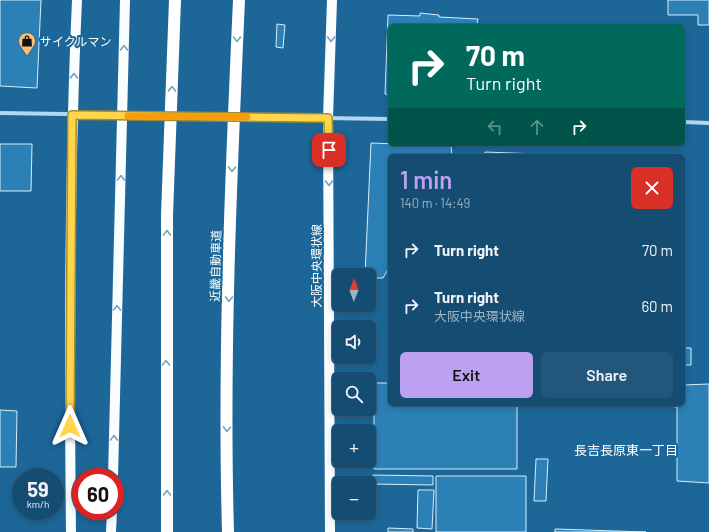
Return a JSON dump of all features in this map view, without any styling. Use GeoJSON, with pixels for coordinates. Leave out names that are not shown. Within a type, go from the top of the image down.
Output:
{"type":"FeatureCollection","features":[{"type":"Feature","properties":{"kind":"highway"},"geometry":{"type":"LineString","coordinates":[[167,532],[167,215],[175,0]]}},
{"type":"Feature","properties":{"kind":"highway","name":"近畿自動車道"},"geometry":{"type":"LineString","coordinates":[[228,532],[226,470],[230,214],[239,0]]}},
{"type":"Feature","properties":{"kind":"main road"},"geometry":{"type":"LineString","coordinates":[[71,532],[70,388],[72,115],[77,0]]}},
{"type":"Feature","properties":{"kind":"main road"},"geometry":{"type":"LineString","coordinates":[[113,468],[125,0]]}},
{"type":"Feature","properties":{"kind":"main road","name":"大阪中央環状線"},"geometry":{"type":"LineString","coordinates":[[330,532],[328,118],[332,0]]}},
{"type":"Feature","properties":{"kind":"main road"},"geometry":{"type":"LineString","coordinates":[[111,532],[112,520]]}},
{"type":"Feature","properties":{"kind":"street"},"geometry":{"type":"LineString","coordinates":[[0,113],[388,119]]}},
{"type":"Feature","properties":{"kind":"street"},"geometry":{"type":"LineString","coordinates":[[685,122],[709,122]]}},
{"type":"Feature","properties":{"kind":"building"},"geometry":{"type":"Polygon","coordinates":[[[0,0],[41,0],[37,88],[0,86],[0,0]]]}},
{"type":"Feature","properties":{"kind":"building"},"geometry":{"type":"Polygon","coordinates":[[[668,0],[709,0],[709,25],[698,25],[698,15],[668,15],[668,0]]]}},
{"type":"Feature","properties":{"kind":"building"},"geometry":{"type":"Polygon","coordinates":[[[420,13],[439,15],[439,17],[478,19],[477,24],[388,24],[388,95],[385,94],[388,15],[420,16],[420,13]]]}},
{"type":"Feature","properties":{"kind":"building"},"geometry":{"type":"Polygon","coordinates":[[[277,24],[285,25],[283,48],[276,47],[277,24]]]}},
{"type":"Feature","properties":{"kind":"building"},"geometry":{"type":"Polygon","coordinates":[[[371,143],[388,144],[388,146],[451,146],[452,154],[388,154],[388,269],[383,278],[376,278],[376,268],[365,268],[371,143]]]}},
{"type":"Feature","properties":{"kind":"building"},"geometry":{"type":"Polygon","coordinates":[[[0,144],[32,144],[31,191],[0,191],[0,144]]]}},
{"type":"Feature","properties":{"kind":"building"},"geometry":{"type":"Polygon","coordinates":[[[485,152],[538,154],[484,154],[485,152]]]}},
{"type":"Feature","properties":{"kind":"building"},"geometry":{"type":"Polygon","coordinates":[[[685,348],[691,348],[691,365],[685,365],[685,348]]]}},
{"type":"Feature","properties":{"kind":"building"},"geometry":{"type":"Polygon","coordinates":[[[376,383],[388,383],[388,406],[517,406],[517,469],[374,469],[376,468],[376,424],[374,424],[374,416],[376,416],[376,383]]]}},
{"type":"Feature","properties":{"kind":"building"},"geometry":{"type":"Polygon","coordinates":[[[709,384],[709,483],[677,481],[677,407],[666,406],[685,406],[685,385],[709,384]]]}},
{"type":"Feature","properties":{"kind":"building"},"geometry":{"type":"Polygon","coordinates":[[[0,410],[17,411],[16,467],[0,467],[0,410]]]}},
{"type":"Feature","properties":{"kind":"building"},"geometry":{"type":"Polygon","coordinates":[[[536,459],[548,459],[546,501],[534,501],[536,459]]]}},
{"type":"Feature","properties":{"kind":"building"},"geometry":{"type":"Polygon","coordinates":[[[373,475],[433,476],[433,485],[376,484],[376,476],[373,475]]]}},
{"type":"Feature","properties":{"kind":"building"},"geometry":{"type":"Polygon","coordinates":[[[436,476],[526,476],[526,532],[436,532],[436,476]]]}},
{"type":"Feature","properties":{"kind":"building"},"geometry":{"type":"Polygon","coordinates":[[[418,490],[434,490],[432,529],[417,528],[418,490]]]}},
{"type":"Feature","properties":{"kind":"building"},"geometry":{"type":"Polygon","coordinates":[[[388,528],[413,529],[413,532],[388,532],[388,528]]]}},
{"type":"Feature","properties":{"kind":"building"},"geometry":{"type":"Polygon","coordinates":[[[555,529],[646,532],[555,532],[555,529]]]}},
{"type":"Feature","properties":{"kind":"slow traffic"},"geometry":{"type":"LineString","coordinates":[[128,116],[247,117]]}},
{"type":"Feature","properties":{"kind":"place","name":"サイクルマン"},"geometry":{"type":"Point","coordinates":[27,56]}},
{"type":"Feature","properties":{"kind":"district","name":"長吉長原東一丁目"},"geometry":{"type":"Point","coordinates":[626,450]}},
{"type":"Feature","properties":{"kind":"route"},"geometry":{"type":"LineString","coordinates":[[70,426],[72,115],[328,118],[329,150]]}}]}
